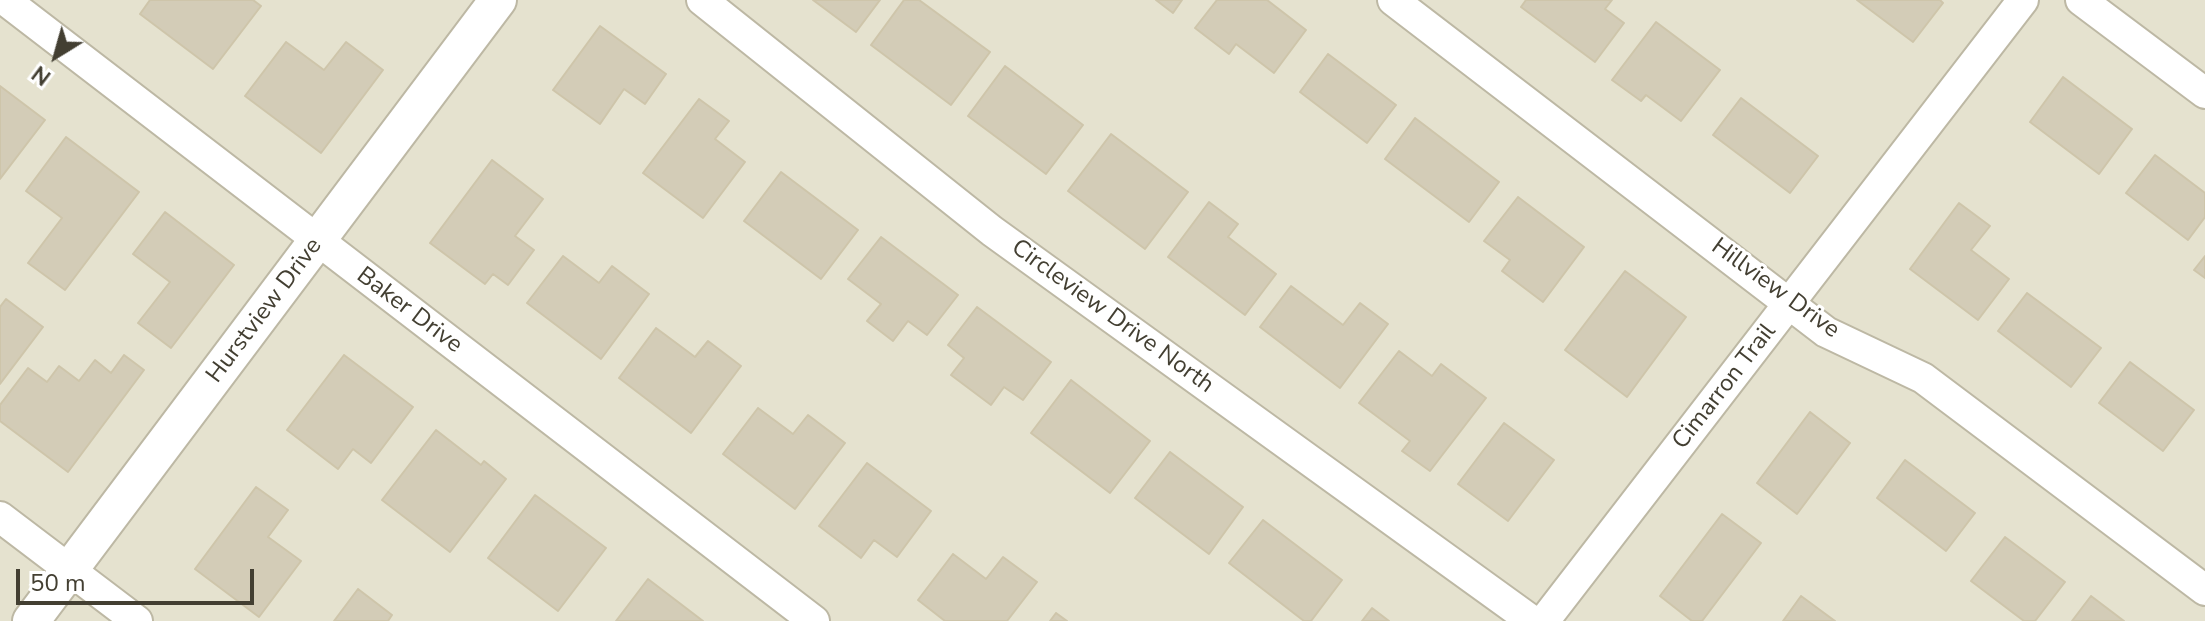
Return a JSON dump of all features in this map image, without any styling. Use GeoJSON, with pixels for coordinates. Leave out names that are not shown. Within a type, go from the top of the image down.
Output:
{"type":"FeatureCollection","features":[{"type":"Feature","properties":{"kind":"street","name":"Baker Drive"},"geometry":{"type":"LineString","coordinates":[[5,0],[814,621]]}},
{"type":"Feature","properties":{"kind":"street","name":"Hurstview Drive"},"geometry":{"type":"LineString","coordinates":[[31,621],[498,0]]}},
{"type":"Feature","properties":{"kind":"street","name":"Circleview Drive North"},"geometry":{"type":"LineString","coordinates":[[702,0],[992,231],[1532,621]]}},
{"type":"Feature","properties":{"kind":"street","name":"Hillview Drive"},"geometry":{"type":"LineString","coordinates":[[1393,0],[1826,332],[1923,378],[2205,590]]}},
{"type":"Feature","properties":{"kind":"street","name":"Cimarron Trail"},"geometry":{"type":"LineString","coordinates":[[1544,621],[2023,0]]}},
{"type":"Feature","properties":{"kind":"street"},"geometry":{"type":"LineString","coordinates":[[2081,0],[2205,93]]}},
{"type":"Feature","properties":{"kind":"street"},"geometry":{"type":"LineString","coordinates":[[0,517],[137,621]]}},
{"type":"Feature","properties":{"kind":"shaded area"},"geometry":{"type":"Polygon","coordinates":[[[0,0],[2205,0],[2205,621],[0,621],[0,0]]]}},
{"type":"Feature","properties":{"kind":"building"},"geometry":{"type":"Polygon","coordinates":[[[150,0],[253,0],[261,6],[213,69],[140,14],[150,0]]]}},
{"type":"Feature","properties":{"kind":"building"},"geometry":{"type":"Polygon","coordinates":[[[813,0],[880,0],[856,32],[813,0]]]}},
{"type":"Feature","properties":{"kind":"building"},"geometry":{"type":"Polygon","coordinates":[[[904,0],[919,0],[990,52],[951,105],[871,45],[904,0]]]}},
{"type":"Feature","properties":{"kind":"building"},"geometry":{"type":"Polygon","coordinates":[[[1156,0],[1182,0],[1173,13],[1156,0]]]}},
{"type":"Feature","properties":{"kind":"building"},"geometry":{"type":"Polygon","coordinates":[[[1217,0],[1267,0],[1306,30],[1274,73],[1236,44],[1229,54],[1195,28],[1217,0]]]}},
{"type":"Feature","properties":{"kind":"building"},"geometry":{"type":"Polygon","coordinates":[[[1526,0],[1612,0],[1605,9],[1624,23],[1595,62],[1521,7],[1526,0]]]}},
{"type":"Feature","properties":{"kind":"building"},"geometry":{"type":"Polygon","coordinates":[[[1857,0],[1940,0],[1943,3],[1913,42],[1857,0]]]}},
{"type":"Feature","properties":{"kind":"building"},"geometry":{"type":"Polygon","coordinates":[[[1656,22],[1720,70],[1681,121],[1646,95],[1641,101],[1612,80],[1656,22]]]}},
{"type":"Feature","properties":{"kind":"building"},"geometry":{"type":"Polygon","coordinates":[[[600,26],[666,74],[645,104],[624,89],[600,124],[553,90],[600,26]]]}},
{"type":"Feature","properties":{"kind":"building"},"geometry":{"type":"Polygon","coordinates":[[[286,42],[324,70],[346,42],[383,70],[321,153],[245,96],[286,42]]]}},
{"type":"Feature","properties":{"kind":"building"},"geometry":{"type":"Polygon","coordinates":[[[1328,54],[1396,105],[1367,143],[1300,92],[1328,54]]]}},
{"type":"Feature","properties":{"kind":"building"},"geometry":{"type":"Polygon","coordinates":[[[1005,66],[1083,125],[1046,174],[968,116],[1005,66]]]}},
{"type":"Feature","properties":{"kind":"building"},"geometry":{"type":"Polygon","coordinates":[[[2063,77],[2132,129],[2099,174],[2030,122],[2063,77]]]}},
{"type":"Feature","properties":{"kind":"building"},"geometry":{"type":"Polygon","coordinates":[[[0,86],[45,120],[0,179],[0,86]]]}},
{"type":"Feature","properties":{"kind":"building"},"geometry":{"type":"Polygon","coordinates":[[[1741,98],[1818,156],[1790,193],[1713,135],[1741,98]]]}},
{"type":"Feature","properties":{"kind":"building"},"geometry":{"type":"Polygon","coordinates":[[[699,99],[729,121],[715,139],[745,162],[703,218],[643,173],[699,99]]]}},
{"type":"Feature","properties":{"kind":"building"},"geometry":{"type":"Polygon","coordinates":[[[1415,118],[1499,182],[1469,222],[1385,159],[1415,118]]]}},
{"type":"Feature","properties":{"kind":"building"},"geometry":{"type":"Polygon","coordinates":[[[1111,134],[1188,192],[1145,249],[1068,191],[1111,134]]]}},
{"type":"Feature","properties":{"kind":"building"},"geometry":{"type":"Polygon","coordinates":[[[66,137],[139,192],[65,290],[28,263],[62,218],[26,191],[66,137]]]}},
{"type":"Feature","properties":{"kind":"building"},"geometry":{"type":"Polygon","coordinates":[[[2155,155],[2205,193],[2205,217],[2188,240],[2126,193],[2155,155]]]}},
{"type":"Feature","properties":{"kind":"building"},"geometry":{"type":"Polygon","coordinates":[[[492,160],[543,199],[515,236],[534,250],[508,285],[493,274],[485,284],[430,243],[492,160]]]}},
{"type":"Feature","properties":{"kind":"building"},"geometry":{"type":"Polygon","coordinates":[[[781,172],[858,230],[821,279],[744,221],[781,172]]]}},
{"type":"Feature","properties":{"kind":"building"},"geometry":{"type":"Polygon","coordinates":[[[1518,197],[1584,247],[1543,302],[1502,271],[1510,260],[1484,241],[1518,197]]]}},
{"type":"Feature","properties":{"kind":"building"},"geometry":{"type":"Polygon","coordinates":[[[1209,202],[1238,224],[1228,237],[1276,274],[1245,315],[1168,257],[1209,202]]]}},
{"type":"Feature","properties":{"kind":"building"},"geometry":{"type":"Polygon","coordinates":[[[1959,203],[1990,226],[1971,250],[2009,279],[1978,320],[1910,269],[1959,203]]]}},
{"type":"Feature","properties":{"kind":"building"},"geometry":{"type":"Polygon","coordinates":[[[165,212],[234,265],[171,348],[138,323],[170,282],[133,254],[165,212]]]}},
{"type":"Feature","properties":{"kind":"building"},"geometry":{"type":"Polygon","coordinates":[[[881,237],[958,295],[927,335],[908,321],[893,341],[867,321],[881,304],[848,279],[881,237]]]}},
{"type":"Feature","properties":{"kind":"building"},"geometry":{"type":"Polygon","coordinates":[[[563,256],[599,283],[612,266],[649,294],[601,359],[527,303],[563,256]]]}},
{"type":"Feature","properties":{"kind":"building"},"geometry":{"type":"Polygon","coordinates":[[[2205,256],[2205,278],[2194,270],[2205,256]]]}},
{"type":"Feature","properties":{"kind":"building"},"geometry":{"type":"Polygon","coordinates":[[[1625,271],[1686,317],[1627,397],[1565,350],[1625,271]]]}},
{"type":"Feature","properties":{"kind":"building"},"geometry":{"type":"Polygon","coordinates":[[[1291,286],[1343,325],[1360,303],[1388,324],[1340,388],[1260,327],[1291,286]]]}},
{"type":"Feature","properties":{"kind":"building"},"geometry":{"type":"Polygon","coordinates":[[[2027,293],[2101,348],[2071,387],[1998,331],[2027,293]]]}},
{"type":"Feature","properties":{"kind":"building"},"geometry":{"type":"Polygon","coordinates":[[[6,299],[43,327],[0,384],[0,307],[6,299]]]}},
{"type":"Feature","properties":{"kind":"building"},"geometry":{"type":"Polygon","coordinates":[[[977,307],[1051,362],[1023,400],[1004,387],[991,405],[951,375],[964,358],[948,345],[977,307]]]}},
{"type":"Feature","properties":{"kind":"building"},"geometry":{"type":"Polygon","coordinates":[[[656,328],[695,357],[708,341],[741,366],[691,433],[619,378],[656,328]]]}},
{"type":"Feature","properties":{"kind":"building"},"geometry":{"type":"Polygon","coordinates":[[[1399,351],[1432,376],[1441,364],[1486,398],[1430,471],[1402,451],[1410,441],[1359,403],[1399,351]]]}},
{"type":"Feature","properties":{"kind":"building"},"geometry":{"type":"Polygon","coordinates":[[[124,355],[144,370],[68,472],[0,421],[0,405],[28,368],[47,382],[59,366],[79,381],[95,360],[111,373],[124,355]]]}},
{"type":"Feature","properties":{"kind":"building"},"geometry":{"type":"Polygon","coordinates":[[[344,355],[413,407],[371,463],[353,449],[338,469],[287,430],[344,355]]]}},
{"type":"Feature","properties":{"kind":"building"},"geometry":{"type":"Polygon","coordinates":[[[2130,362],[2194,410],[2163,451],[2099,403],[2130,362]]]}},
{"type":"Feature","properties":{"kind":"building"},"geometry":{"type":"Polygon","coordinates":[[[1071,380],[1150,441],[1110,493],[1031,433],[1071,380]]]}},
{"type":"Feature","properties":{"kind":"building"},"geometry":{"type":"Polygon","coordinates":[[[758,408],[793,434],[808,415],[845,443],[795,509],[723,454],[758,408]]]}},
{"type":"Feature","properties":{"kind":"building"},"geometry":{"type":"Polygon","coordinates":[[[1810,412],[1850,443],[1797,514],[1757,483],[1810,412]]]}},
{"type":"Feature","properties":{"kind":"building"},"geometry":{"type":"Polygon","coordinates":[[[1504,423],[1554,460],[1508,521],[1458,484],[1504,423]]]}},
{"type":"Feature","properties":{"kind":"building"},"geometry":{"type":"Polygon","coordinates":[[[436,430],[481,465],[484,461],[506,479],[450,552],[382,500],[436,430]]]}},
{"type":"Feature","properties":{"kind":"building"},"geometry":{"type":"Polygon","coordinates":[[[1170,452],[1243,507],[1209,554],[1135,498],[1170,452]]]}},
{"type":"Feature","properties":{"kind":"building"},"geometry":{"type":"Polygon","coordinates":[[[1905,460],[1975,513],[1946,551],[1877,498],[1905,460]]]}},
{"type":"Feature","properties":{"kind":"building"},"geometry":{"type":"Polygon","coordinates":[[[867,463],[931,511],[897,557],[874,540],[861,558],[819,526],[867,463]]]}},
{"type":"Feature","properties":{"kind":"building"},"geometry":{"type":"Polygon","coordinates":[[[256,487],[288,510],[268,537],[301,561],[259,617],[195,569],[256,487]]]}},
{"type":"Feature","properties":{"kind":"building"},"geometry":{"type":"Polygon","coordinates":[[[535,495],[606,548],[558,611],[488,558],[535,495]]]}},
{"type":"Feature","properties":{"kind":"building"},"geometry":{"type":"Polygon","coordinates":[[[1722,514],[1761,543],[1702,621],[1692,621],[1660,596],[1722,514]]]}},
{"type":"Feature","properties":{"kind":"building"},"geometry":{"type":"Polygon","coordinates":[[[1263,520],[1342,580],[1311,621],[1304,621],[1229,563],[1263,520]]]}},
{"type":"Feature","properties":{"kind":"building"},"geometry":{"type":"Polygon","coordinates":[[[2005,537],[2065,582],[2035,621],[2024,621],[1971,581],[2005,537]]]}},
{"type":"Feature","properties":{"kind":"building"},"geometry":{"type":"Polygon","coordinates":[[[953,554],[986,579],[1003,557],[1037,582],[1007,621],[945,621],[918,600],[953,554]]]}},
{"type":"Feature","properties":{"kind":"building"},"geometry":{"type":"Polygon","coordinates":[[[648,579],[703,621],[616,621],[648,579]]]}},
{"type":"Feature","properties":{"kind":"building"},"geometry":{"type":"Polygon","coordinates":[[[358,589],[392,615],[388,621],[334,621],[358,589]]]}},
{"type":"Feature","properties":{"kind":"building"},"geometry":{"type":"Polygon","coordinates":[[[1801,596],[1835,621],[1783,621],[1801,596]]]}},
{"type":"Feature","properties":{"kind":"building"},"geometry":{"type":"Polygon","coordinates":[[[2091,596],[2124,621],[2072,621],[2091,596]]]}},
{"type":"Feature","properties":{"kind":"building"},"geometry":{"type":"Polygon","coordinates":[[[1372,608],[1389,621],[1362,621],[1372,608]]]}},
{"type":"Feature","properties":{"kind":"building"},"geometry":{"type":"Polygon","coordinates":[[[1056,613],[1067,621],[1050,621],[1056,613]]]}}]}
